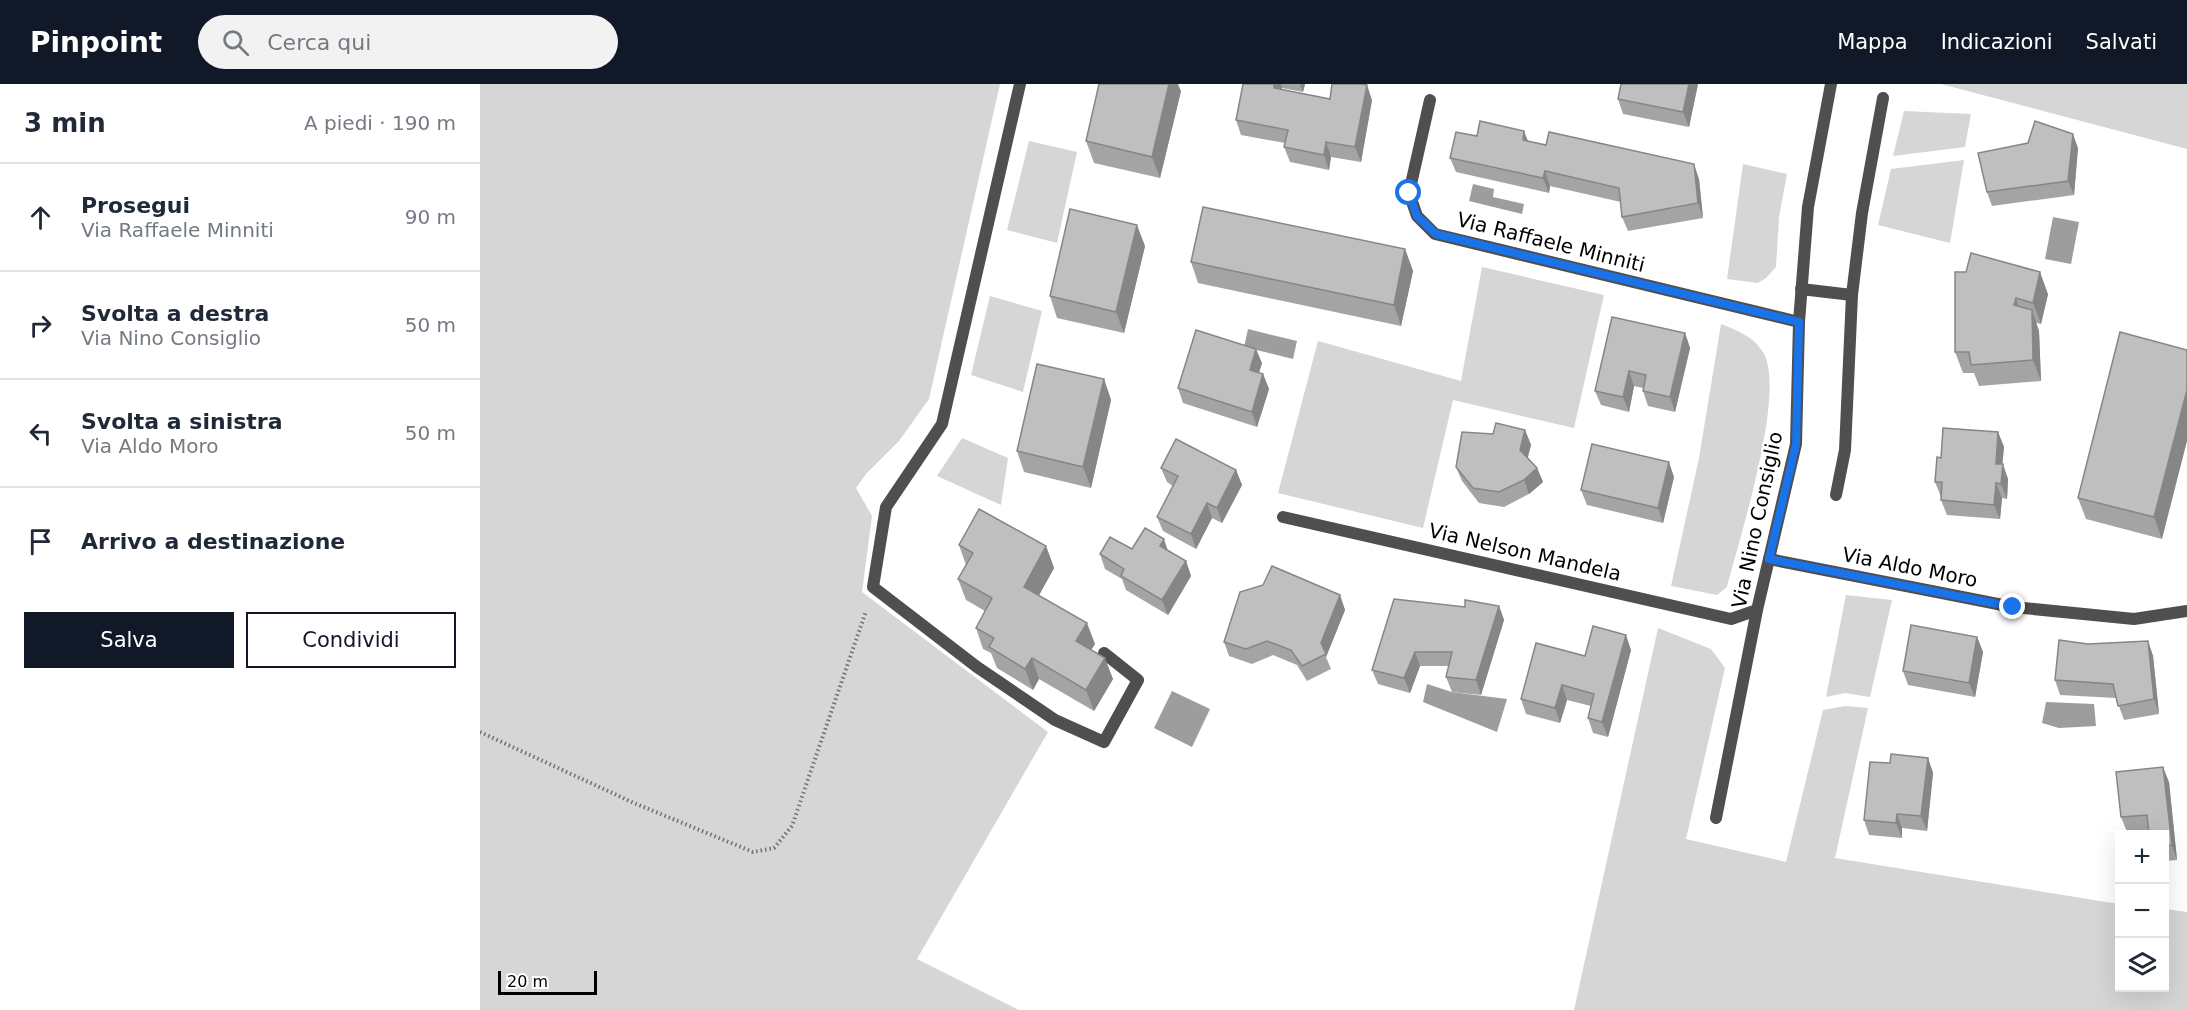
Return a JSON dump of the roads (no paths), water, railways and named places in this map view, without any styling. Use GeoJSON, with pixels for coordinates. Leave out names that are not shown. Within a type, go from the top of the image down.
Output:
{"type":"FeatureCollection","features":[{"type":"Feature","properties":{"kind":"street"},"geometry":{"type":"LineString","coordinates":[[1020,84],[942,424],[886,507],[873,587],[977,667],[1055,720],[1104,742],[1138,680],[1104,653]]}},
{"type":"Feature","properties":{"kind":"street","name":"Via Nino Consiglio"},"geometry":{"type":"LineString","coordinates":[[1716,818],[1757,609],[1796,444],[1799,322],[1808,207],[1832,84]]}},
{"type":"Feature","properties":{"kind":"street"},"geometry":{"type":"LineString","coordinates":[[1836,495],[1845,450],[1852,295],[1862,213],[1883,98]]}},
{"type":"Feature","properties":{"kind":"street","name":"Via Raffaele Minniti"},"geometry":{"type":"LineString","coordinates":[[1430,100],[1409,193],[1417,216],[1436,234],[1799,322]]}},
{"type":"Feature","properties":{"kind":"street"},"geometry":{"type":"LineString","coordinates":[[1801,289],[1852,295]]}},
{"type":"Feature","properties":{"kind":"street","name":"Via Nelson Mandela"},"geometry":{"type":"LineString","coordinates":[[1283,517],[1731,619],[1757,609]]}},
{"type":"Feature","properties":{"kind":"street","name":"Via Aldo Moro"},"geometry":{"type":"LineString","coordinates":[[1769,559],[2013,607],[2134,619],[2187,611]]}}]}
